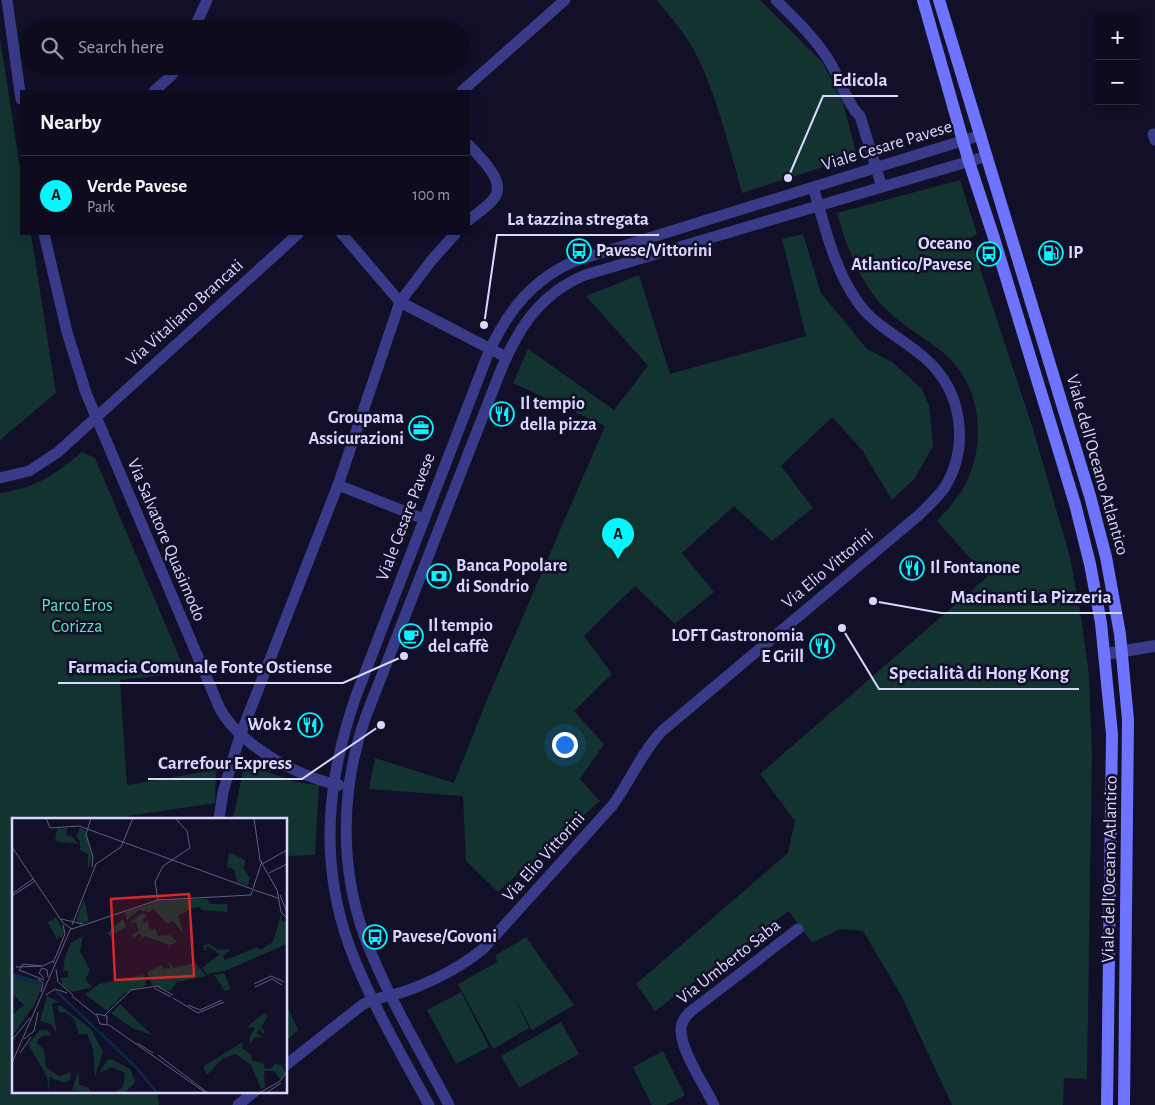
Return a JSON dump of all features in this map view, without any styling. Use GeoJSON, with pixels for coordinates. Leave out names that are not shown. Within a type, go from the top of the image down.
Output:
{"type":"FeatureCollection","features":[{"type":"Feature","properties":{"kind":"main road","name":"Viale dell'Oceano Atlantico"},"geometry":{"type":"LineString","coordinates":[[923,0],[969,162],[1080,522],[1106,654],[1112,749],[1108,1105]]}},
{"type":"Feature","properties":{"kind":"main road","name":"Viale dell'Oceano Atlantico"},"geometry":{"type":"LineString","coordinates":[[939,0],[1098,522],[1122,651],[1129,742],[1124,1105]]}},
{"type":"Feature","properties":{"kind":"street"},"geometry":{"type":"LineString","coordinates":[[7,0],[20,92]]}},
{"type":"Feature","properties":{"kind":"street"},"geometry":{"type":"LineString","coordinates":[[198,20],[207,0]]}},
{"type":"Feature","properties":{"kind":"street"},"geometry":{"type":"LineString","coordinates":[[463,90],[566,0]]}},
{"type":"Feature","properties":{"kind":"street"},"geometry":{"type":"LineString","coordinates":[[776,0],[808,33],[835,70],[854,110],[860,116],[882,187]]}},
{"type":"Feature","properties":{"kind":"street"},"geometry":{"type":"LineString","coordinates":[[155,90],[173,75]]}},
{"type":"Feature","properties":{"kind":"street","name":"Viale Cesare Pavese"},"geometry":{"type":"LineString","coordinates":[[429,1105],[374,999],[349,945],[340,910],[331,841],[333,783],[346,725],[490,350],[503,323],[516,304],[542,280],[564,265],[981,135]]}},
{"type":"Feature","properties":{"kind":"street"},"geometry":{"type":"LineString","coordinates":[[470,146],[495,178],[498,188],[494,199],[470,219]]}},
{"type":"Feature","properties":{"kind":"street","name":"Viale Cesare Pavese"},"geometry":{"type":"LineString","coordinates":[[449,1105],[365,937],[352,886],[346,833],[348,786],[353,757],[361,729],[506,357],[520,330],[531,314],[551,294],[574,280],[818,205],[987,156]]}},
{"type":"Feature","properties":{"kind":"street","name":"Via Elio Vittorini"},"geometry":{"type":"LineString","coordinates":[[392,994],[449,972],[484,948],[605,815],[628,784],[645,752],[662,731],[920,515],[945,486],[954,468],[960,442],[960,422],[954,400],[944,379],[930,362],[884,329],[858,303],[839,268],[813,187]]}},
{"type":"Feature","properties":{"kind":"street","name":"Via Salvatore Quasimodo"},"geometry":{"type":"LineString","coordinates":[[44,235],[71,346],[96,417],[210,688],[227,721],[240,736],[278,761],[333,783],[348,786]]}},
{"type":"Feature","properties":{"kind":"street","name":"Via Vitaliano Brancati"},"geometry":{"type":"LineString","coordinates":[[0,478],[30,471],[41,465],[72,440],[297,235]]}},
{"type":"Feature","properties":{"kind":"street"},"geometry":{"type":"LineString","coordinates":[[343,235],[400,302],[506,357]]}},
{"type":"Feature","properties":{"kind":"street"},"geometry":{"type":"LineString","coordinates":[[219,818],[223,792],[240,736],[338,485],[400,302],[434,256],[454,235]]}},
{"type":"Feature","properties":{"kind":"street"},"geometry":{"type":"LineString","coordinates":[[338,485],[424,519]]}},
{"type":"Feature","properties":{"kind":"street"},"geometry":{"type":"LineString","coordinates":[[410,555],[426,561]]}},
{"type":"Feature","properties":{"kind":"street"},"geometry":{"type":"LineString","coordinates":[[1106,654],[1155,646]]}},
{"type":"Feature","properties":{"kind":"street","name":"Via Umberto Saba"},"geometry":{"type":"LineString","coordinates":[[712,1104],[683,1042],[682,1022],[690,1012],[798,930]]}},
{"type":"Feature","properties":{"kind":"street"},"geometry":{"type":"LineString","coordinates":[[288,1063],[351,1012],[374,999],[392,994]]}},
{"type":"Feature","properties":{"kind":"street"},"geometry":{"type":"LineString","coordinates":[[242,1099],[253,1092]]}},
{"type":"Feature","properties":{"kind":"green space"},"geometry":{"type":"Polygon","coordinates":[[[657,0],[760,0],[823,63],[843,103],[857,156],[742,193],[718,109],[699,60],[685,36],[657,0]]]}},
{"type":"Feature","properties":{"kind":"green space"},"geometry":{"type":"Polygon","coordinates":[[[0,38],[20,168],[20,235],[31,235],[56,393],[0,440],[0,38]]]}},
{"type":"Feature","properties":{"kind":"green space"},"geometry":{"type":"Polygon","coordinates":[[[960,180],[977,234],[970,238],[1033,429],[1070,557],[1089,675],[1092,754],[1087,1079],[1064,1078],[1063,1105],[952,1105],[901,995],[863,931],[840,929],[812,943],[789,911],[655,1011],[636,984],[788,853],[795,821],[760,774],[987,577],[937,521],[961,492],[975,458],[978,420],[968,385],[959,369],[946,355],[894,316],[878,301],[864,281],[853,259],[837,213],[960,180]]]}},
{"type":"Feature","properties":{"kind":"green space"},"geometry":{"type":"Polygon","coordinates":[[[803,234],[821,293],[867,349],[892,362],[922,389],[929,405],[933,446],[915,478],[892,500],[862,450],[832,417],[781,466],[813,508],[772,541],[734,506],[682,553],[714,592],[675,624],[635,586],[584,636],[612,674],[574,711],[604,744],[580,779],[600,801],[498,892],[466,861],[463,796],[369,789],[375,758],[454,783],[488,697],[605,426],[513,383],[528,349],[614,410],[648,366],[586,296],[639,275],[670,374],[806,336],[782,239],[803,234]]]}},
{"type":"Feature","properties":{"kind":"green space","name":"Parco Eros Corizza"},"geometry":{"type":"Polygon","coordinates":[[[82,452],[95,458],[186,673],[120,680],[127,785],[216,770],[215,803],[128,816],[128,818],[12,818],[12,1092],[157,1092],[159,1105],[0,1105],[0,493],[34,484],[82,452]]]}},
{"type":"Feature","properties":{"kind":"green space"},"geometry":{"type":"Polygon","coordinates":[[[245,761],[280,777],[319,785],[315,855],[288,856],[288,818],[233,818],[245,761]]]}},
{"type":"Feature","properties":{"kind":"green space"},"geometry":{"type":"Polygon","coordinates":[[[526,937],[574,1005],[532,1030],[513,995],[529,1028],[493,1049],[458,984],[497,962],[496,955],[526,937]]]}},
{"type":"Feature","properties":{"kind":"green space"},"geometry":{"type":"Polygon","coordinates":[[[461,992],[489,1047],[456,1064],[427,1010],[461,992]]]}},
{"type":"Feature","properties":{"kind":"green space"},"geometry":{"type":"Polygon","coordinates":[[[288,1008],[298,1030],[288,1039],[288,1008]]]}},
{"type":"Feature","properties":{"kind":"green space"},"geometry":{"type":"Polygon","coordinates":[[[561,1022],[579,1054],[519,1088],[501,1056],[561,1022]]]}},
{"type":"Feature","properties":{"kind":"green space"},"geometry":{"type":"Polygon","coordinates":[[[663,1051],[685,1095],[666,1105],[652,1105],[633,1067],[663,1051]]]}},
{"type":"Feature","properties":{"kind":"place","name":"Edicola"},"geometry":{"type":"Point","coordinates":[788,178]}},
{"type":"Feature","properties":{"kind":"place","name":"Pavese/Vittorini"},"geometry":{"type":"Point","coordinates":[579,251]}},
{"type":"Feature","properties":{"kind":"place","name":"IP"},"geometry":{"type":"Point","coordinates":[1051,253]}},
{"type":"Feature","properties":{"kind":"place","name":"Oceano Atlantico/Pavese"},"geometry":{"type":"Point","coordinates":[989,254]}},
{"type":"Feature","properties":{"kind":"place","name":"La tazzina stregata"},"geometry":{"type":"Point","coordinates":[484,325]}},
{"type":"Feature","properties":{"kind":"place","name":"Il tempio della pizza"},"geometry":{"type":"Point","coordinates":[502,414]}},
{"type":"Feature","properties":{"kind":"place","name":"Groupama Assicurazioni"},"geometry":{"type":"Point","coordinates":[421,428]}},
{"type":"Feature","properties":{"kind":"place","name":"Verde Pavese"},"geometry":{"type":"Point","coordinates":[618,559]}},
{"type":"Feature","properties":{"kind":"place","name":"Il Fontanone"},"geometry":{"type":"Point","coordinates":[912,568]}},
{"type":"Feature","properties":{"kind":"place","name":"Banca Popolare di Sondrio"},"geometry":{"type":"Point","coordinates":[439,576]}},
{"type":"Feature","properties":{"kind":"place","name":"Macinanti La Pizzeria"},"geometry":{"type":"Point","coordinates":[873,601]}},
{"type":"Feature","properties":{"kind":"place","name":"Specialità di Hong Kong"},"geometry":{"type":"Point","coordinates":[842,628]}},
{"type":"Feature","properties":{"kind":"place","name":"Il tempio del caffè"},"geometry":{"type":"Point","coordinates":[411,636]}},
{"type":"Feature","properties":{"kind":"place","name":"LOFT Gastronomia E Grill"},"geometry":{"type":"Point","coordinates":[822,646]}},
{"type":"Feature","properties":{"kind":"place","name":"Farmacia Comunale Fonte Ostiense"},"geometry":{"type":"Point","coordinates":[404,656]}},
{"type":"Feature","properties":{"kind":"place","name":"Wok 2"},"geometry":{"type":"Point","coordinates":[310,725]}},
{"type":"Feature","properties":{"kind":"place","name":"Carrefour Express"},"geometry":{"type":"Point","coordinates":[381,725]}},
{"type":"Feature","properties":{"kind":"place","name":"Pavese/Govoni"},"geometry":{"type":"Point","coordinates":[375,937]}}]}
